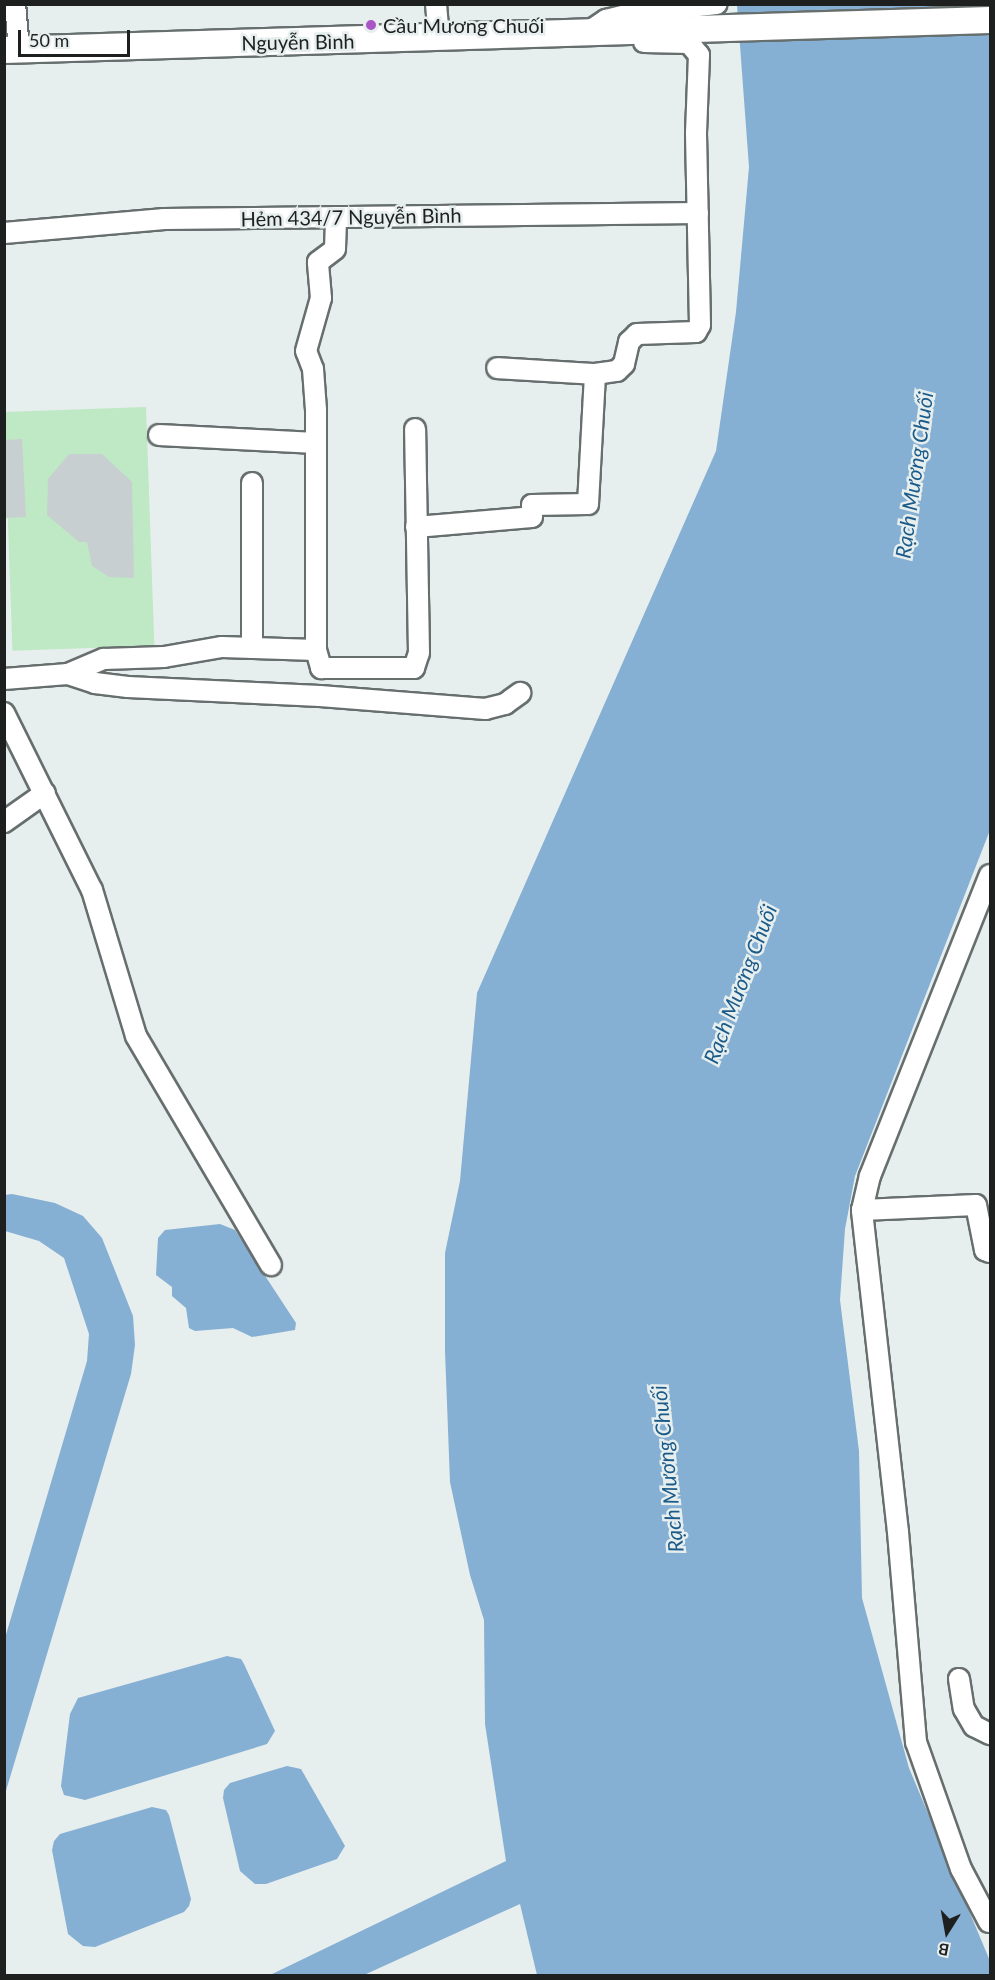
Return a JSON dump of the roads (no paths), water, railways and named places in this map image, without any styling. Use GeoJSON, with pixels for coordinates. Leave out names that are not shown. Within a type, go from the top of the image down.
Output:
{"type":"FeatureCollection","features":[{"type":"Feature","properties":{"kind":"main road","name":"Nguyễn Bình"},"geometry":{"type":"LineString","coordinates":[[12,50],[439,39],[735,25],[990,20]]}},
{"type":"Feature","properties":{"kind":"street"},"geometry":{"type":"LineString","coordinates":[[12,50],[15,4]]}},
{"type":"Feature","properties":{"kind":"street"},"geometry":{"type":"LineString","coordinates":[[436,4],[439,39]]}},
{"type":"Feature","properties":{"kind":"street"},"geometry":{"type":"LineString","coordinates":[[587,32],[606,20],[634,13],[717,4]]}},
{"type":"Feature","properties":{"kind":"street"},"geometry":{"type":"LineString","coordinates":[[497,368],[595,374],[617,371],[624,364],[629,342],[637,334],[696,332],[700,325],[699,55],[696,48],[689,43],[609,42],[587,32]]}},
{"type":"Feature","properties":{"kind":"street","name":"Hẻm 434/7 Nguyễn Bình"},"geometry":{"type":"LineString","coordinates":[[4,233],[164,219],[698,213]]}},
{"type":"Feature","properties":{"kind":"street"},"geometry":{"type":"LineString","coordinates":[[336,217],[335,249],[318,262],[321,298],[306,351],[312,369],[316,443],[316,651],[321,668],[414,668],[419,653],[415,429]]}},
{"type":"Feature","properties":{"kind":"street"},"geometry":{"type":"LineString","coordinates":[[416,527],[532,517],[532,505],[588,504],[595,374]]}},
{"type":"Feature","properties":{"kind":"street"},"geometry":{"type":"LineString","coordinates":[[159,435],[316,443]]}},
{"type":"Feature","properties":{"kind":"street"},"geometry":{"type":"LineString","coordinates":[[252,483],[252,648]]}},
{"type":"Feature","properties":{"kind":"street"},"geometry":{"type":"LineString","coordinates":[[4,679],[68,674],[104,659],[164,657],[222,647],[316,651]]}},
{"type":"Feature","properties":{"kind":"street"},"geometry":{"type":"LineString","coordinates":[[68,674],[95,683],[128,687],[320,696],[485,710],[505,704],[520,693]]}},
{"type":"Feature","properties":{"kind":"street"},"geometry":{"type":"LineString","coordinates":[[4,713],[92,890],[136,1036],[271,1265]]}},
{"type":"Feature","properties":{"kind":"street"},"geometry":{"type":"LineString","coordinates":[[4,822],[45,793]]}},
{"type":"Feature","properties":{"kind":"street"},"geometry":{"type":"LineString","coordinates":[[990,875],[870,1176],[862,1210],[898,1532],[916,1742],[961,1869],[990,1922]]}},
{"type":"Feature","properties":{"kind":"street"},"geometry":{"type":"LineString","coordinates":[[862,1210],[976,1205],[985,1250],[990,1252]]}},
{"type":"Feature","properties":{"kind":"street"},"geometry":{"type":"LineString","coordinates":[[959,1679],[964,1709],[974,1726],[990,1734]]}},
{"type":"Feature","properties":{"kind":"water","name":"Rạch Mương Chuối"},"geometry":{"type":"Polygon","coordinates":[[[737,5],[990,5],[990,830],[855,1176],[845,1229],[840,1300],[859,1451],[862,1598],[909,1768],[990,1961],[990,1975],[537,1975],[520,1904],[364,1975],[268,1976],[506,1861],[485,1724],[484,1620],[470,1575],[450,1482],[445,1351],[445,1253],[460,1181],[477,993],[716,451],[736,312],[749,167],[737,5]]]}},
{"type":"Feature","properties":{"kind":"water"},"geometry":{"type":"Polygon","coordinates":[[[12,1194],[55,1203],[83,1216],[102,1238],[133,1316],[135,1345],[131,1374],[5,1794],[5,1638],[87,1361],[89,1334],[64,1258],[39,1241],[5,1231],[5,1195],[12,1194]]]}},
{"type":"Feature","properties":{"kind":"water"},"geometry":{"type":"Polygon","coordinates":[[[220,1224],[235,1230],[296,1323],[295,1330],[252,1337],[233,1328],[195,1331],[189,1328],[186,1308],[172,1296],[172,1287],[156,1275],[158,1238],[165,1230],[220,1224]]]}},
{"type":"Feature","properties":{"kind":"water"},"geometry":{"type":"Polygon","coordinates":[[[227,1656],[241,1659],[275,1731],[267,1744],[85,1800],[64,1795],[61,1786],[70,1714],[78,1698],[227,1656]]]}},
{"type":"Feature","properties":{"kind":"water"},"geometry":{"type":"Polygon","coordinates":[[[287,1766],[301,1769],[345,1846],[337,1859],[266,1884],[255,1884],[240,1871],[223,1798],[224,1790],[230,1783],[287,1766]]]}},
{"type":"Feature","properties":{"kind":"water"},"geometry":{"type":"Polygon","coordinates":[[[152,1807],[166,1810],[169,1815],[191,1899],[189,1906],[184,1912],[95,1947],[83,1946],[68,1934],[52,1850],[54,1841],[60,1834],[152,1807]]]}},
{"type":"Feature","properties":{"kind":"place","name":"Cầu Mương Chuối"},"geometry":{"type":"Point","coordinates":[371,25]}}]}
